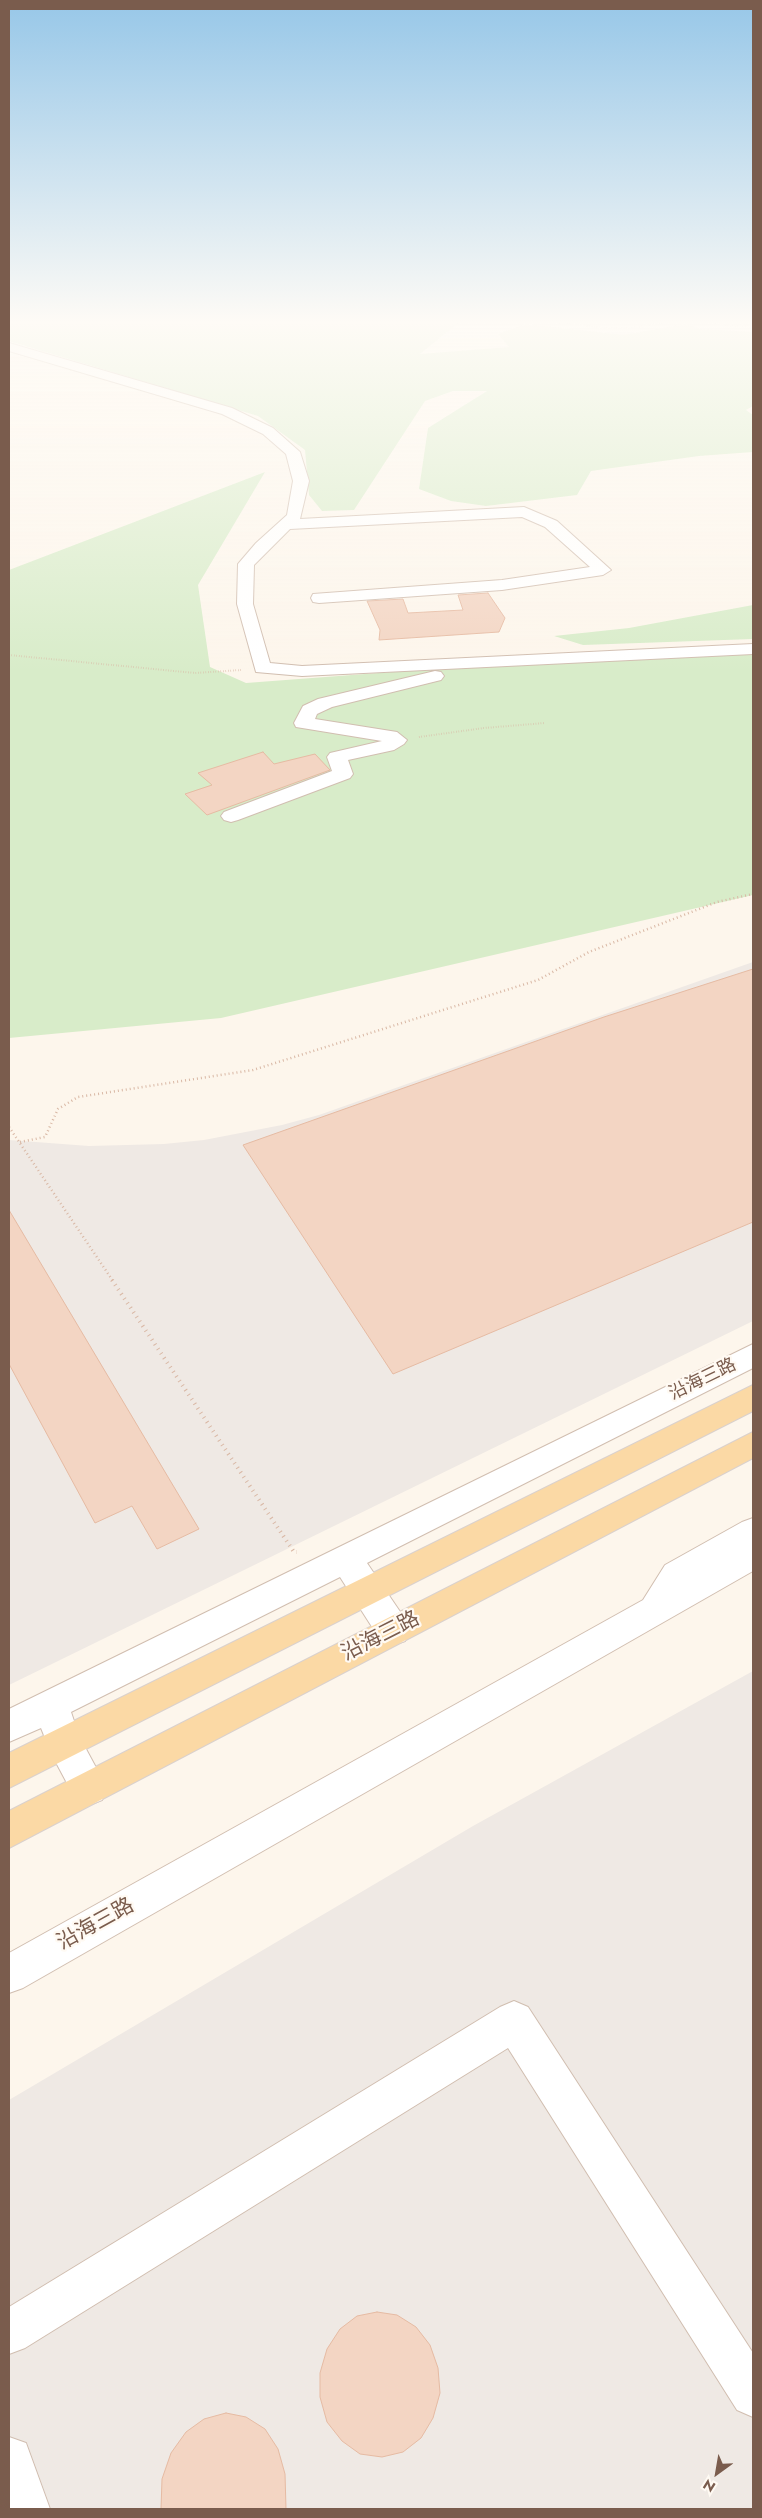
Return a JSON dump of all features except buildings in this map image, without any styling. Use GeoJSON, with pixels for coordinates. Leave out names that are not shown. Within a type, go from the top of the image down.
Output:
{"type":"FeatureCollection","features":[{"type":"Feature","properties":{"kind":"main road"},"geometry":{"type":"LineString","coordinates":[[9,1771],[753,1397]]}},
{"type":"Feature","properties":{"kind":"main road","name":"沿海三路"},"geometry":{"type":"LineString","coordinates":[[9,1830],[753,1444]]}},
{"type":"Feature","properties":{"kind":"street"},"geometry":{"type":"LineString","coordinates":[[276,438],[293,452],[301,481],[294,516],[246,564],[245,604],[262,668],[302,671],[512,659],[753,650]]}},
{"type":"Feature","properties":{"kind":"street"},"geometry":{"type":"LineString","coordinates":[[285,524],[323,524],[524,512],[551,524],[603,570],[502,585],[318,598]]}},
{"type":"Feature","properties":{"kind":"street"},"geometry":{"type":"LineString","coordinates":[[398,740],[390,736],[303,723],[310,710],[325,703],[512,659]]}},
{"type":"Feature","properties":{"kind":"street"},"geometry":{"type":"LineString","coordinates":[[231,816],[343,774],[337,757],[387,746],[398,740]]}},
{"type":"Feature","properties":{"kind":"street","name":"沿海三路"},"geometry":{"type":"LineString","coordinates":[[9,1726],[753,1355]]}},
{"type":"Feature","properties":{"kind":"street","name":"沿海三路"},"geometry":{"type":"LineString","coordinates":[[654,1610],[677,1575],[753,1532]]}},
{"type":"Feature","properties":{"kind":"street","name":"沿海三路"},"geometry":{"type":"LineString","coordinates":[[9,1974],[753,1555]]}},
{"type":"Feature","properties":{"kind":"street"},"geometry":{"type":"LineString","coordinates":[[345,1558],[393,1630]]}},
{"type":"Feature","properties":{"kind":"street"},"geometry":{"type":"LineString","coordinates":[[51,1705],[64,1743],[89,1788]]}},
{"type":"Feature","properties":{"kind":"street"},"geometry":{"type":"LineString","coordinates":[[9,2332],[514,2021],[753,2394]]}},
{"type":"Feature","properties":{"kind":"street"},"geometry":{"type":"LineString","coordinates":[[9,2460],[26,2509]]}},
{"type":"Feature","properties":{"kind":"path"},"geometry":{"type":"LineString","coordinates":[[9,655],[195,672],[262,668]]}},
{"type":"Feature","properties":{"kind":"path"},"geometry":{"type":"LineString","coordinates":[[398,740],[484,728],[545,723]]}},
{"type":"Feature","properties":{"kind":"path"},"geometry":{"type":"LineString","coordinates":[[20,1142],[45,1136],[58,1109],[78,1097],[253,1070],[538,980],[589,952],[718,902],[753,894]]}},
{"type":"Feature","properties":{"kind":"path"},"geometry":{"type":"LineString","coordinates":[[9,1127],[294,1552],[345,1558]]}},
{"type":"Feature","properties":{"kind":"shaded area"},"geometry":{"type":"Polygon","coordinates":[[[753,962],[753,1321],[9,1685],[9,1140],[89,1146],[164,1144],[204,1140],[282,1125],[319,1115],[753,962]]]}},
{"type":"Feature","properties":{"kind":"shaded area"},"geometry":{"type":"Polygon","coordinates":[[[753,1671],[753,2509],[9,2509],[9,2100],[473,1826],[753,1671]]]}},
{"type":"Feature","properties":{"kind":"green space"},"geometry":{"type":"Polygon","coordinates":[[[288,438],[401,438],[354,510],[322,511],[309,495],[305,450],[288,438]]]}},
{"type":"Feature","properties":{"kind":"green space"},"geometry":{"type":"Polygon","coordinates":[[[427,438],[753,438],[753,452],[699,456],[591,471],[577,495],[486,506],[451,501],[419,489],[427,438]]]}},
{"type":"Feature","properties":{"kind":"green space"},"geometry":{"type":"Polygon","coordinates":[[[265,472],[198,585],[210,667],[246,683],[537,661],[753,654],[753,895],[221,1018],[9,1038],[9,570],[265,472]]]}},
{"type":"Feature","properties":{"kind":"green space"},"geometry":{"type":"Polygon","coordinates":[[[753,605],[753,639],[583,645],[554,636],[629,628],[753,605]]]}}]}
